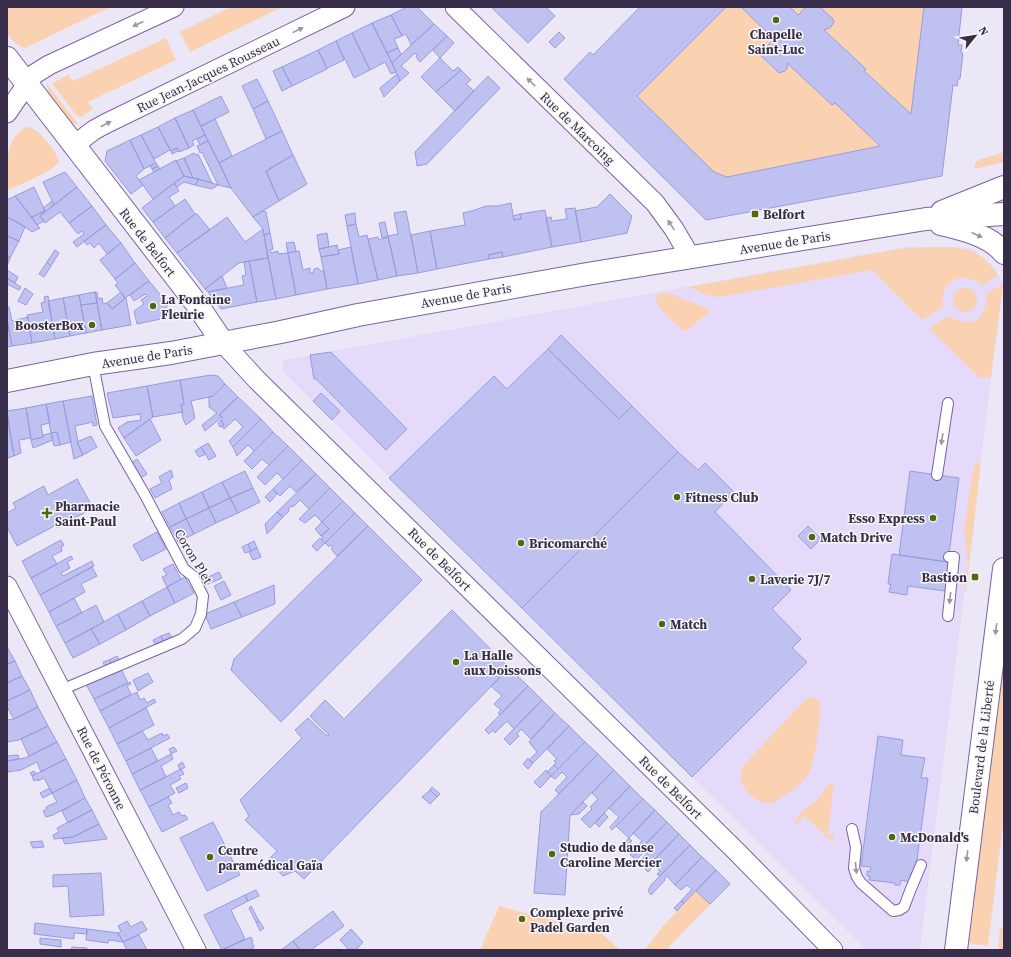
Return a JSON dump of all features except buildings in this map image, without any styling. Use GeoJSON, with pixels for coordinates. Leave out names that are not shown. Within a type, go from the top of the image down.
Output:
{"type":"FeatureCollection","features":[{"type":"Feature","properties":{"kind":"main road","name":"Rue de Belfort"},"geometry":{"type":"LineString","coordinates":[[7,58],[73,146],[196,303],[223,343]]}},
{"type":"Feature","properties":{"kind":"main road","name":"Avenue de Paris"},"geometry":{"type":"LineString","coordinates":[[926,220],[947,210],[1004,188]]}},
{"type":"Feature","properties":{"kind":"main road","name":"Avenue de Paris"},"geometry":{"type":"LineString","coordinates":[[7,381],[93,364],[171,353],[281,332],[358,315],[587,274],[926,220],[1004,214]]}},
{"type":"Feature","properties":{"kind":"main road","name":"Avenue de Paris"},"geometry":{"type":"LineString","coordinates":[[926,220],[972,232],[995,245],[1004,253]]}},
{"type":"Feature","properties":{"kind":"main road","name":"Boulevard de la Liberté"},"geometry":{"type":"LineString","coordinates":[[956,950],[1004,569]]}},
{"type":"Feature","properties":{"kind":"street"},"geometry":{"type":"LineString","coordinates":[[7,113],[33,75],[49,65],[174,7]]}},
{"type":"Feature","properties":{"kind":"street","name":"Rue Jean-Jacques Rousseau"},"geometry":{"type":"LineString","coordinates":[[73,146],[94,130],[105,124],[345,7]]}},
{"type":"Feature","properties":{"kind":"street","name":"Rue de Marcoing"},"geometry":{"type":"LineString","coordinates":[[454,7],[655,203],[671,225],[691,258]]}},
{"type":"Feature","properties":{"kind":"street","name":"Rue de Belfort"},"geometry":{"type":"LineString","coordinates":[[223,343],[257,380],[737,852],[833,950]]}},
{"type":"Feature","properties":{"kind":"street","name":"Rue de Péronne"},"geometry":{"type":"LineString","coordinates":[[7,586],[196,950]]}},
{"type":"Feature","properties":{"kind":"lane","name":"Coron Plet"},"geometry":{"type":"LineString","coordinates":[[61,690],[182,639],[195,628],[201,614],[203,596],[193,576],[184,569],[145,495],[104,426],[93,364]]}},
{"type":"Feature","properties":{"kind":"lane"},"geometry":{"type":"LineString","coordinates":[[937,475],[948,403]]}},
{"type":"Feature","properties":{"kind":"lane"},"geometry":{"type":"LineString","coordinates":[[948,616],[954,557],[949,556]]}},
{"type":"Feature","properties":{"kind":"lane"},"geometry":{"type":"LineString","coordinates":[[852,829],[856,847],[854,868],[857,877],[861,884],[893,911],[904,907],[921,865]]}},
{"type":"Feature","properties":{"kind":"shaded area"},"geometry":{"type":"Polygon","coordinates":[[[7,7],[110,7],[25,48],[12,41],[7,32],[7,7]]]}},
{"type":"Feature","properties":{"kind":"shaded area"},"geometry":{"type":"Polygon","coordinates":[[[231,7],[282,7],[190,52],[180,32],[231,7]]]}},
{"type":"Feature","properties":{"kind":"shaded area"},"geometry":{"type":"Polygon","coordinates":[[[726,7],[741,7],[774,39],[759,55],[770,66],[779,72],[783,72],[786,69],[787,63],[832,105],[835,103],[880,146],[727,177],[714,172],[637,96],[726,7]]]}},
{"type":"Feature","properties":{"kind":"shaded area"},"geometry":{"type":"Polygon","coordinates":[[[790,7],[806,7],[798,15],[790,7]]]}},
{"type":"Feature","properties":{"kind":"shaded area"},"geometry":{"type":"Polygon","coordinates":[[[820,7],[924,7],[911,114],[864,71],[866,69],[824,30],[830,28],[834,22],[820,7]]]}},
{"type":"Feature","properties":{"kind":"shaded area"},"geometry":{"type":"Polygon","coordinates":[[[166,38],[176,60],[88,102],[93,109],[82,117],[77,116],[53,85],[54,82],[68,75],[73,81],[166,38]]]}},
{"type":"Feature","properties":{"kind":"shaded area"},"geometry":{"type":"Polygon","coordinates":[[[47,84],[78,124],[72,124],[62,115],[51,98],[47,84]]]}},
{"type":"Feature","properties":{"kind":"shaded area"},"geometry":{"type":"Polygon","coordinates":[[[27,127],[32,128],[41,135],[54,151],[59,161],[51,169],[7,191],[8,154],[14,138],[20,131],[27,127]]]}},
{"type":"Feature","properties":{"kind":"shaded area"},"geometry":{"type":"Polygon","coordinates":[[[1004,152],[1004,162],[974,169],[976,161],[1004,152]]]}},
{"type":"Feature","properties":{"kind":"shaded area"},"geometry":{"type":"Polygon","coordinates":[[[906,247],[957,247],[972,249],[990,263],[1003,282],[920,950],[867,950],[282,371],[284,360],[906,247]]]}},
{"type":"Feature","properties":{"kind":"shaded area"},"geometry":{"type":"Polygon","coordinates":[[[948,247],[971,251],[990,264],[998,275],[982,285],[967,278],[954,280],[948,284],[945,290],[943,307],[922,320],[872,270],[719,297],[710,296],[688,287],[906,248],[948,247]]]}},
{"type":"Feature","properties":{"kind":"shaded area"},"geometry":{"type":"Polygon","coordinates":[[[1003,284],[991,377],[983,378],[979,377],[929,328],[949,316],[965,322],[977,320],[984,310],[987,293],[1003,284]]]}},
{"type":"Feature","properties":{"kind":"shaded area"},"geometry":{"type":"Polygon","coordinates":[[[965,288],[974,291],[977,300],[974,309],[965,312],[956,309],[953,300],[956,291],[965,288]]]}},
{"type":"Feature","properties":{"kind":"shaded area"},"geometry":{"type":"Polygon","coordinates":[[[667,293],[709,309],[708,313],[685,332],[667,316],[659,306],[655,295],[667,293]]]}},
{"type":"Feature","properties":{"kind":"shaded area"},"geometry":{"type":"Polygon","coordinates":[[[981,461],[966,593],[968,562],[964,529],[973,470],[981,461]]]}},
{"type":"Feature","properties":{"kind":"shaded area"},"geometry":{"type":"Polygon","coordinates":[[[1004,650],[1004,816],[988,946],[967,943],[1004,650]]]}},
{"type":"Feature","properties":{"kind":"shaded area"},"geometry":{"type":"Polygon","coordinates":[[[811,697],[819,700],[820,714],[815,748],[809,773],[798,786],[773,803],[763,802],[753,798],[742,785],[742,767],[805,700],[811,697]]]}},
{"type":"Feature","properties":{"kind":"shaded area"},"geometry":{"type":"Polygon","coordinates":[[[830,783],[834,783],[828,834],[834,835],[833,840],[831,841],[805,816],[795,825],[798,815],[820,797],[830,783]]]}},
{"type":"Feature","properties":{"kind":"shaded area","name":"Complexe privé Padel Garden"},"geometry":{"type":"Polygon","coordinates":[[[716,870],[730,884],[666,950],[645,950],[663,926],[716,870]]]}},
{"type":"Feature","properties":{"kind":"shaded area","name":"Complexe privé Padel Garden"},"geometry":{"type":"Polygon","coordinates":[[[499,906],[601,933],[620,950],[480,950],[499,906]]]}},
{"type":"Feature","properties":{"kind":"shaded area"},"geometry":{"type":"Polygon","coordinates":[[[1000,928],[1004,929],[1004,950],[998,950],[1000,928]]]}},
{"type":"Feature","properties":{"kind":"place","name":"Chapelle Saint-Luc"},"geometry":{"type":"Point","coordinates":[776,20]}},
{"type":"Feature","properties":{"kind":"place","name":"Belfort"},"geometry":{"type":"Point","coordinates":[755,214]}},
{"type":"Feature","properties":{"kind":"place","name":"La Fontaine Fleurie"},"geometry":{"type":"Point","coordinates":[153,306]}},
{"type":"Feature","properties":{"kind":"place","name":"BoosterBox"},"geometry":{"type":"Point","coordinates":[92,325]}},
{"type":"Feature","properties":{"kind":"place","name":"Fitness Club"},"geometry":{"type":"Point","coordinates":[677,497]}},
{"type":"Feature","properties":{"kind":"place","name":"Pharmacie Saint-Paul"},"geometry":{"type":"Point","coordinates":[47,513]}},
{"type":"Feature","properties":{"kind":"place","name":"Esso Express"},"geometry":{"type":"Point","coordinates":[933,518]}},
{"type":"Feature","properties":{"kind":"place","name":"Match Drive"},"geometry":{"type":"Point","coordinates":[812,537]}},
{"type":"Feature","properties":{"kind":"place","name":"Bricomarché"},"geometry":{"type":"Point","coordinates":[521,543]}},
{"type":"Feature","properties":{"kind":"place","name":"Bastion"},"geometry":{"type":"Point","coordinates":[975,577]}},
{"type":"Feature","properties":{"kind":"place","name":"Laverie 7J/7"},"geometry":{"type":"Point","coordinates":[752,579]}},
{"type":"Feature","properties":{"kind":"place","name":"Match"},"geometry":{"type":"Point","coordinates":[662,624]}},
{"type":"Feature","properties":{"kind":"place","name":"La Halle aux boissons"},"geometry":{"type":"Point","coordinates":[456,662]}},
{"type":"Feature","properties":{"kind":"place","name":"McDonald's"},"geometry":{"type":"Point","coordinates":[892,837]}},
{"type":"Feature","properties":{"kind":"place","name":"Studio de danse Caroline Mercier"},"geometry":{"type":"Point","coordinates":[552,854]}},
{"type":"Feature","properties":{"kind":"place","name":"Centre paramédical Gaïa"},"geometry":{"type":"Point","coordinates":[210,857]}},
{"type":"Feature","properties":{"kind":"place","name":"Complexe privé Padel Garden"},"geometry":{"type":"Point","coordinates":[522,919]}}]}
